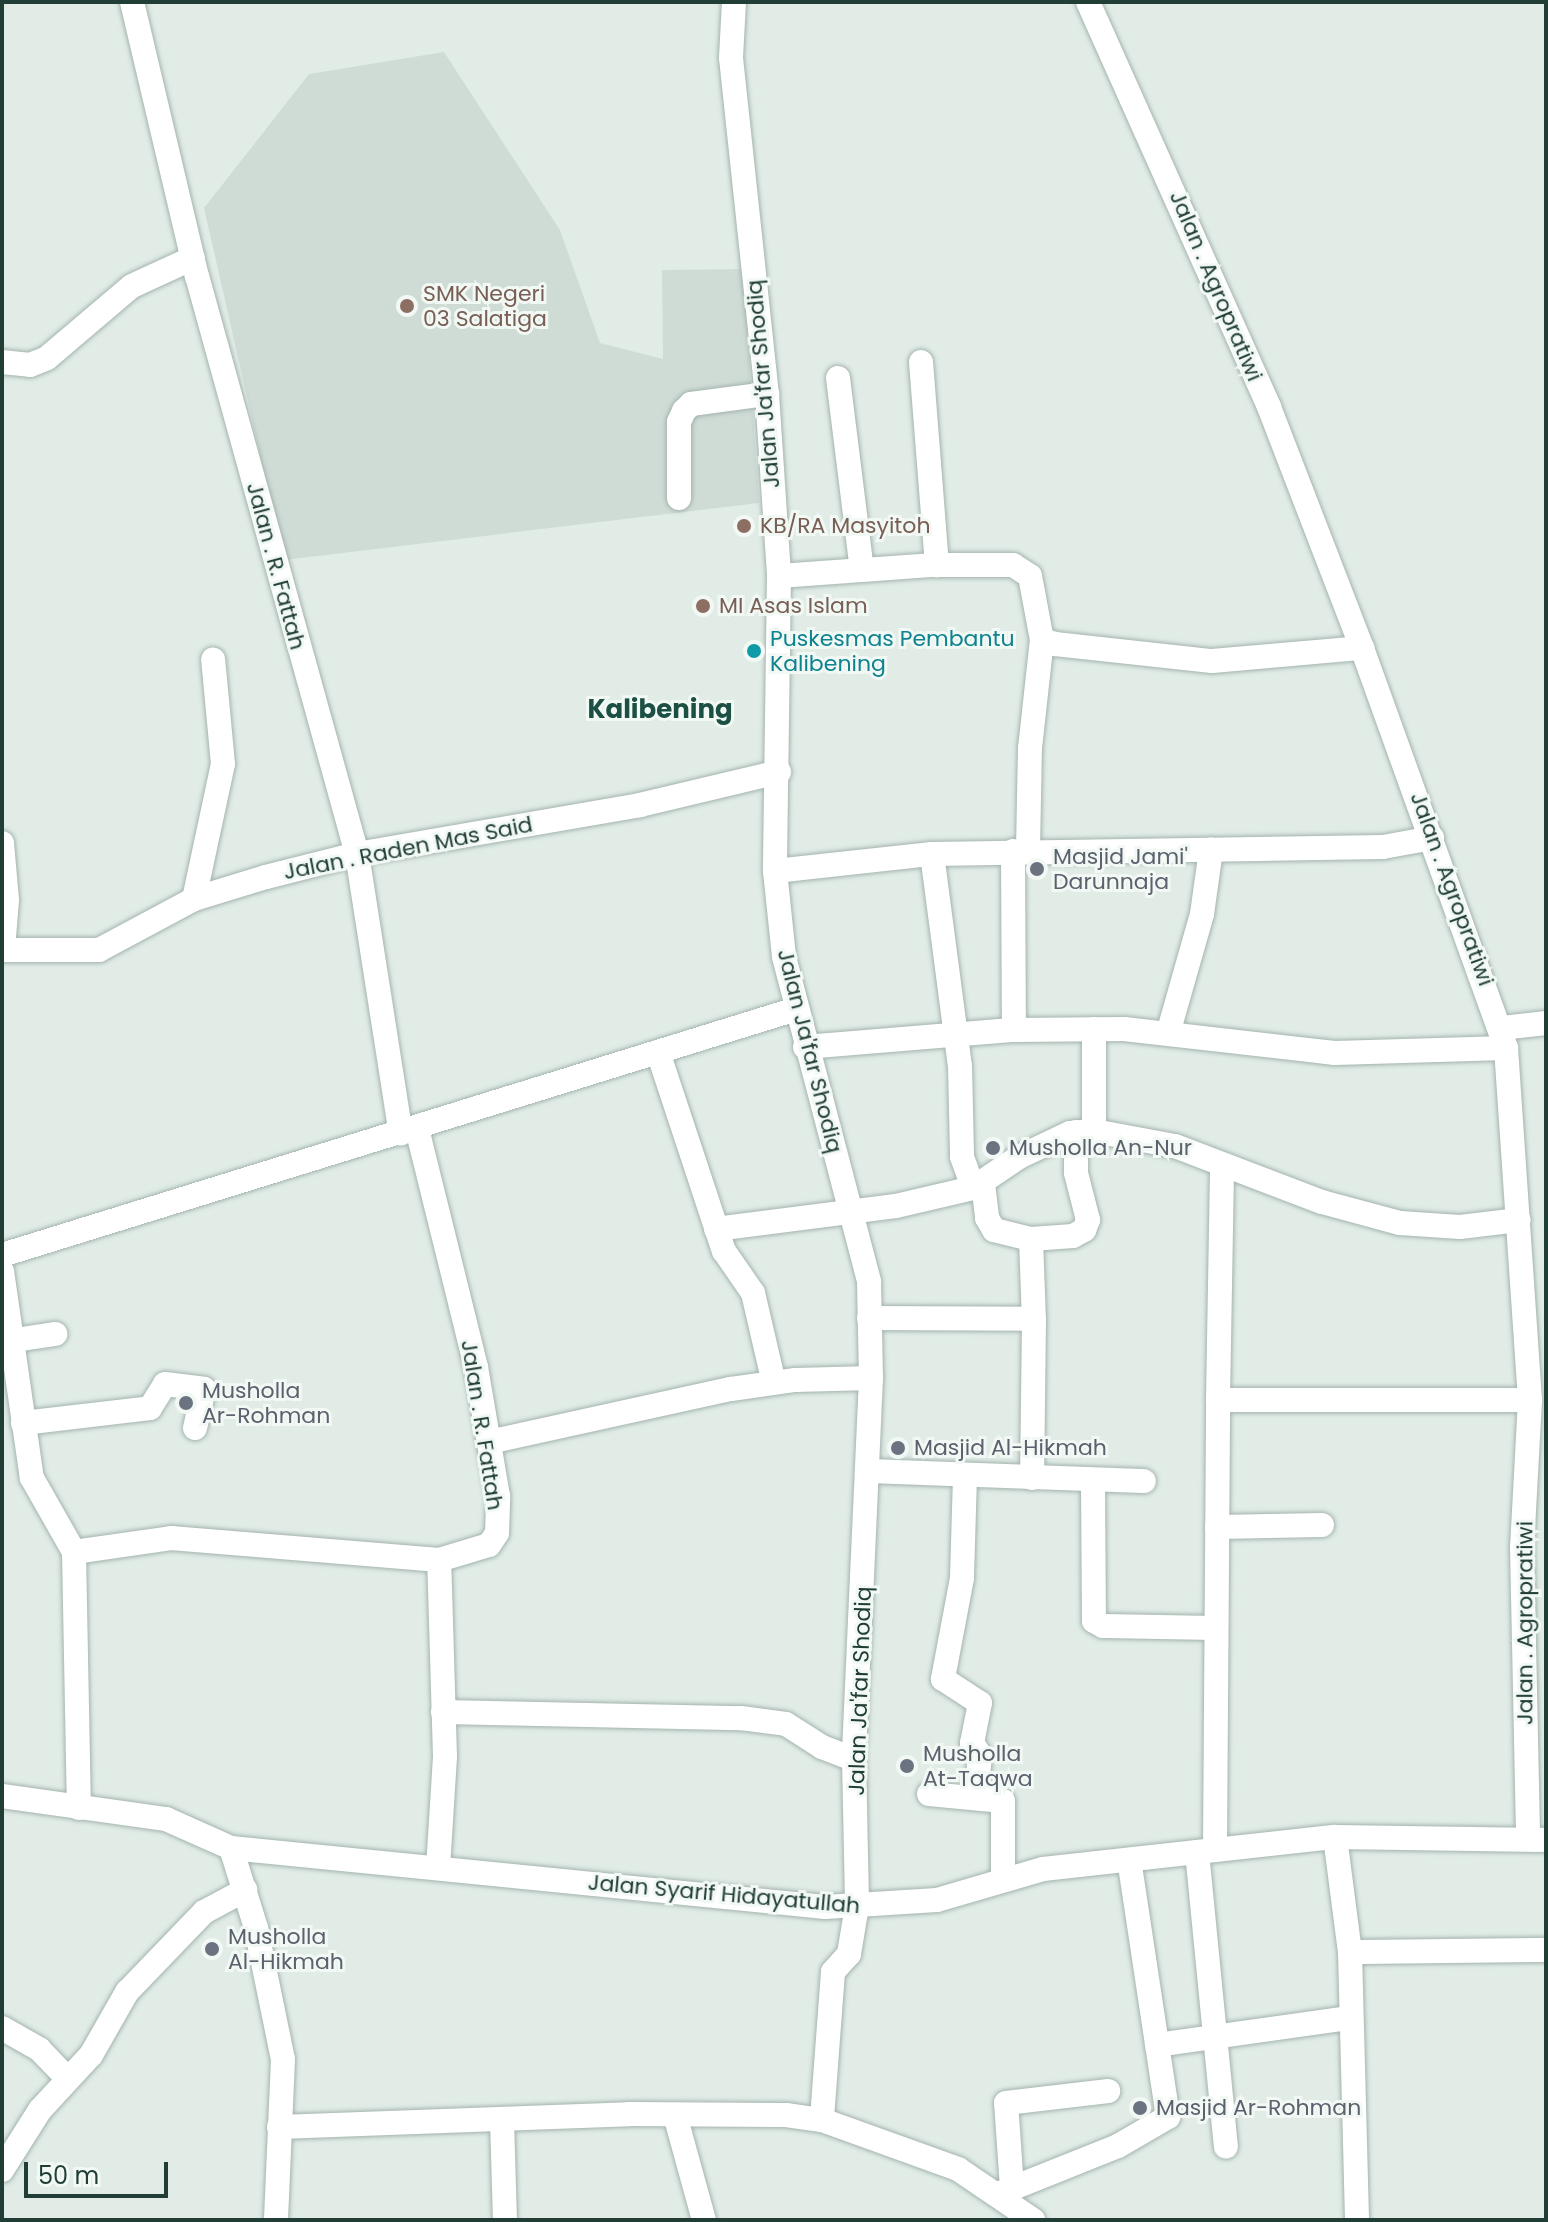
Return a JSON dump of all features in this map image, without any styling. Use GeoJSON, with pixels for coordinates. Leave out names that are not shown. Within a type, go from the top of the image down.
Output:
{"type":"FeatureCollection","features":[{"type":"Feature","properties":{"kind":"street","name":"Jalan . R. Fattah"},"geometry":{"type":"LineString","coordinates":[[74,1552],[171,1538],[439,1560],[480,1552],[497,1533],[489,1442],[469,1338],[409,1131],[357,854],[193,258],[132,2]]}},
{"type":"Feature","properties":{"kind":"street","name":"Jalan Ja'far Shodiq"},"geometry":{"type":"LineString","coordinates":[[734,2],[731,58],[767,394],[779,576],[779,772],[775,871],[796,1009],[869,1282],[871,1378],[854,1759],[857,1906],[849,1954],[833,1972],[822,2120]]}},
{"type":"Feature","properties":{"kind":"street","name":"Jalan . Agropratiwi"},"geometry":{"type":"LineString","coordinates":[[1088,2],[1269,407],[1362,648],[1504,1038],[1530,1400],[1538,1452],[1522,1547],[1535,1692],[1537,1839]]}},
{"type":"Feature","properties":{"kind":"street"},"geometry":{"type":"LineString","coordinates":[[2,362],[30,365],[47,358],[132,286],[193,258]]}},
{"type":"Feature","properties":{"kind":"street"},"geometry":{"type":"LineString","coordinates":[[921,362],[937,565]]}},
{"type":"Feature","properties":{"kind":"street"},"geometry":{"type":"LineString","coordinates":[[838,378],[862,570]]}},
{"type":"Feature","properties":{"kind":"street"},"geometry":{"type":"LineString","coordinates":[[679,498],[679,422],[684,411],[691,404],[767,394]]}},
{"type":"Feature","properties":{"kind":"street"},"geometry":{"type":"LineString","coordinates":[[779,576],[937,565],[1022,569],[1030,576],[1042,640],[1020,850],[1014,1030]]}},
{"type":"Feature","properties":{"kind":"street"},"geometry":{"type":"LineString","coordinates":[[1042,640],[1137,656],[1212,661],[1362,648]]}},
{"type":"Feature","properties":{"kind":"street"},"geometry":{"type":"LineString","coordinates":[[194,899],[223,764],[213,659]]}},
{"type":"Feature","properties":{"kind":"street","name":"Jalan . Raden Mas Said"},"geometry":{"type":"LineString","coordinates":[[3,950],[99,950],[194,899],[357,854],[640,805],[779,772]]}},
{"type":"Feature","properties":{"kind":"street"},"geometry":{"type":"LineString","coordinates":[[775,871],[932,854],[1020,850],[1383,847],[1432,838]]}},
{"type":"Feature","properties":{"kind":"street"},"geometry":{"type":"LineString","coordinates":[[2,843],[7,900],[3,950]]}},
{"type":"Feature","properties":{"kind":"street"},"geometry":{"type":"LineString","coordinates":[[1169,1030],[1202,914],[1211,850]]}},
{"type":"Feature","properties":{"kind":"street"},"geometry":{"type":"LineString","coordinates":[[932,854],[954,1033],[962,1157],[978,1186],[987,1218],[994,1230],[1031,1239],[1073,1236],[1084,1230],[1088,1220],[1076,1173],[1085,1132],[1094,1029]]}},
{"type":"Feature","properties":{"kind":"street"},"geometry":{"type":"LineString","coordinates":[[2,1255],[796,1009]]}},
{"type":"Feature","properties":{"kind":"street"},"geometry":{"type":"LineString","coordinates":[[805,1047],[954,1033],[1094,1029],[1169,1030],[1335,1053],[1504,1038],[1546,1023]]}},
{"type":"Feature","properties":{"kind":"street"},"geometry":{"type":"LineString","coordinates":[[658,1052],[724,1251],[753,1293],[774,1383]]}},
{"type":"Feature","properties":{"kind":"street"},"geometry":{"type":"LineString","coordinates":[[716,1229],[851,1208],[896,1206],[978,1186],[1019,1157],[1085,1132],[1175,1146],[1222,1166],[1400,1223],[1460,1227],[1519,1220]]}},
{"type":"Feature","properties":{"kind":"street"},"geometry":{"type":"LineString","coordinates":[[1222,1166],[1216,1628],[1206,1851],[1226,2147]]}},
{"type":"Feature","properties":{"kind":"street"},"geometry":{"type":"LineString","coordinates":[[1031,1239],[1034,1319],[1032,1478]]}},
{"type":"Feature","properties":{"kind":"street"},"geometry":{"type":"LineString","coordinates":[[2,1271],[5,1342],[32,1478],[74,1552],[79,1808]]}},
{"type":"Feature","properties":{"kind":"street"},"geometry":{"type":"LineString","coordinates":[[869,1318],[1034,1319]]}},
{"type":"Feature","properties":{"kind":"street"},"geometry":{"type":"LineString","coordinates":[[5,1342],[55,1334]]}},
{"type":"Feature","properties":{"kind":"street"},"geometry":{"type":"LineString","coordinates":[[489,1442],[774,1383],[871,1378]]}},
{"type":"Feature","properties":{"kind":"street"},"geometry":{"type":"LineString","coordinates":[[23,1423],[150,1408],[165,1384],[204,1389],[195,1428]]}},
{"type":"Feature","properties":{"kind":"street"},"geometry":{"type":"LineString","coordinates":[[1218,1400],[1530,1400]]}},
{"type":"Feature","properties":{"kind":"street"},"geometry":{"type":"LineString","coordinates":[[867,1471],[1093,1482],[1144,1481]]}},
{"type":"Feature","properties":{"kind":"street"},"geometry":{"type":"LineString","coordinates":[[965,1476],[962,1578],[943,1679],[980,1703],[972,1743],[980,1755],[976,1798]]}},
{"type":"Feature","properties":{"kind":"street"},"geometry":{"type":"LineString","coordinates":[[1093,1482],[1094,1621],[1103,1626],[1216,1628]]}},
{"type":"Feature","properties":{"kind":"street"},"geometry":{"type":"LineString","coordinates":[[1217,1527],[1322,1525]]}},
{"type":"Feature","properties":{"kind":"street"},"geometry":{"type":"LineString","coordinates":[[438,1868],[443,1712],[439,1560]]}},
{"type":"Feature","properties":{"kind":"street"},"geometry":{"type":"LineString","coordinates":[[443,1712],[741,1718],[786,1724],[822,1747],[854,1759]]}},
{"type":"Feature","properties":{"kind":"street"},"geometry":{"type":"LineString","coordinates":[[929,1794],[1004,1804],[1003,1878]]}},
{"type":"Feature","properties":{"kind":"street","name":"Jalan Syarif Hidayatullah"},"geometry":{"type":"LineString","coordinates":[[2,1796],[166,1819],[231,1848],[857,1906],[937,1900],[1003,1878],[1129,1860],[1335,1837],[1537,1839]]}},
{"type":"Feature","properties":{"kind":"street"},"geometry":{"type":"LineString","coordinates":[[1335,1837],[1350,1952],[1357,2220]]}},
{"type":"Feature","properties":{"kind":"street"},"geometry":{"type":"LineString","coordinates":[[231,1848],[245,1890],[283,2059],[276,2220]]}},
{"type":"Feature","properties":{"kind":"street"},"geometry":{"type":"LineString","coordinates":[[1005,2191],[1118,2146],[1167,2120],[1129,1860]]}},
{"type":"Feature","properties":{"kind":"street"},"geometry":{"type":"LineString","coordinates":[[2,2170],[9,2141],[91,2055],[127,1992],[184,1929],[245,1890]]}},
{"type":"Feature","properties":{"kind":"street"},"geometry":{"type":"LineString","coordinates":[[1350,1952],[1546,1950]]}},
{"type":"Feature","properties":{"kind":"street"},"geometry":{"type":"LineString","coordinates":[[1157,2045],[1350,2018]]}},
{"type":"Feature","properties":{"kind":"street"},"geometry":{"type":"LineString","coordinates":[[2,2028],[39,2049],[67,2078]]}},
{"type":"Feature","properties":{"kind":"street"},"geometry":{"type":"LineString","coordinates":[[1005,2191],[1006,2103],[1108,2091]]}},
{"type":"Feature","properties":{"kind":"street"},"geometry":{"type":"LineString","coordinates":[[279,2127],[675,2115],[822,2120],[958,2169],[1005,2191],[1033,2220]]}},
{"type":"Feature","properties":{"kind":"street"},"geometry":{"type":"LineString","coordinates":[[675,2115],[704,2220]]}},
{"type":"Feature","properties":{"kind":"street"},"geometry":{"type":"LineString","coordinates":[[502,2120],[505,2220]]}},
{"type":"Feature","properties":{"kind":"shaded area","name":"SMK Negeri 03 Salatiga"},"geometry":{"type":"Polygon","coordinates":[[[444,52],[560,230],[600,343],[663,359],[662,270],[743,269],[759,503],[284,560],[204,208],[309,74],[444,52]]]}},
{"type":"Feature","properties":{"kind":"place","name":"SMK Negeri 03 Salatiga"},"geometry":{"type":"Point","coordinates":[407,306]}},
{"type":"Feature","properties":{"kind":"place","name":"KB/RA Masyitoh"},"geometry":{"type":"Point","coordinates":[744,526]}},
{"type":"Feature","properties":{"kind":"place","name":"MI Asas Islam"},"geometry":{"type":"Point","coordinates":[703,606]}},
{"type":"Feature","properties":{"kind":"place","name":"Puskesmas Pembantu Kalibening"},"geometry":{"type":"Point","coordinates":[754,651]}},
{"type":"Feature","properties":{"kind":"place","name":"Masjid Jami' Darunnaja"},"geometry":{"type":"Point","coordinates":[1037,869]}},
{"type":"Feature","properties":{"kind":"place","name":"Musholla An-Nur"},"geometry":{"type":"Point","coordinates":[993,1148]}},
{"type":"Feature","properties":{"kind":"place","name":"Musholla Ar-Rohman"},"geometry":{"type":"Point","coordinates":[186,1403]}},
{"type":"Feature","properties":{"kind":"place","name":"Masjid Al-Hikmah"},"geometry":{"type":"Point","coordinates":[898,1448]}},
{"type":"Feature","properties":{"kind":"place","name":"Musholla At-Taqwa"},"geometry":{"type":"Point","coordinates":[907,1766]}},
{"type":"Feature","properties":{"kind":"place","name":"Musholla Al-Hikmah"},"geometry":{"type":"Point","coordinates":[212,1949]}},
{"type":"Feature","properties":{"kind":"place","name":"Masjid Ar-Rohman"},"geometry":{"type":"Point","coordinates":[1140,2108]}},
{"type":"Feature","properties":{"kind":"district","name":"Kalibening"},"geometry":{"type":"Point","coordinates":[660,710]}}]}
